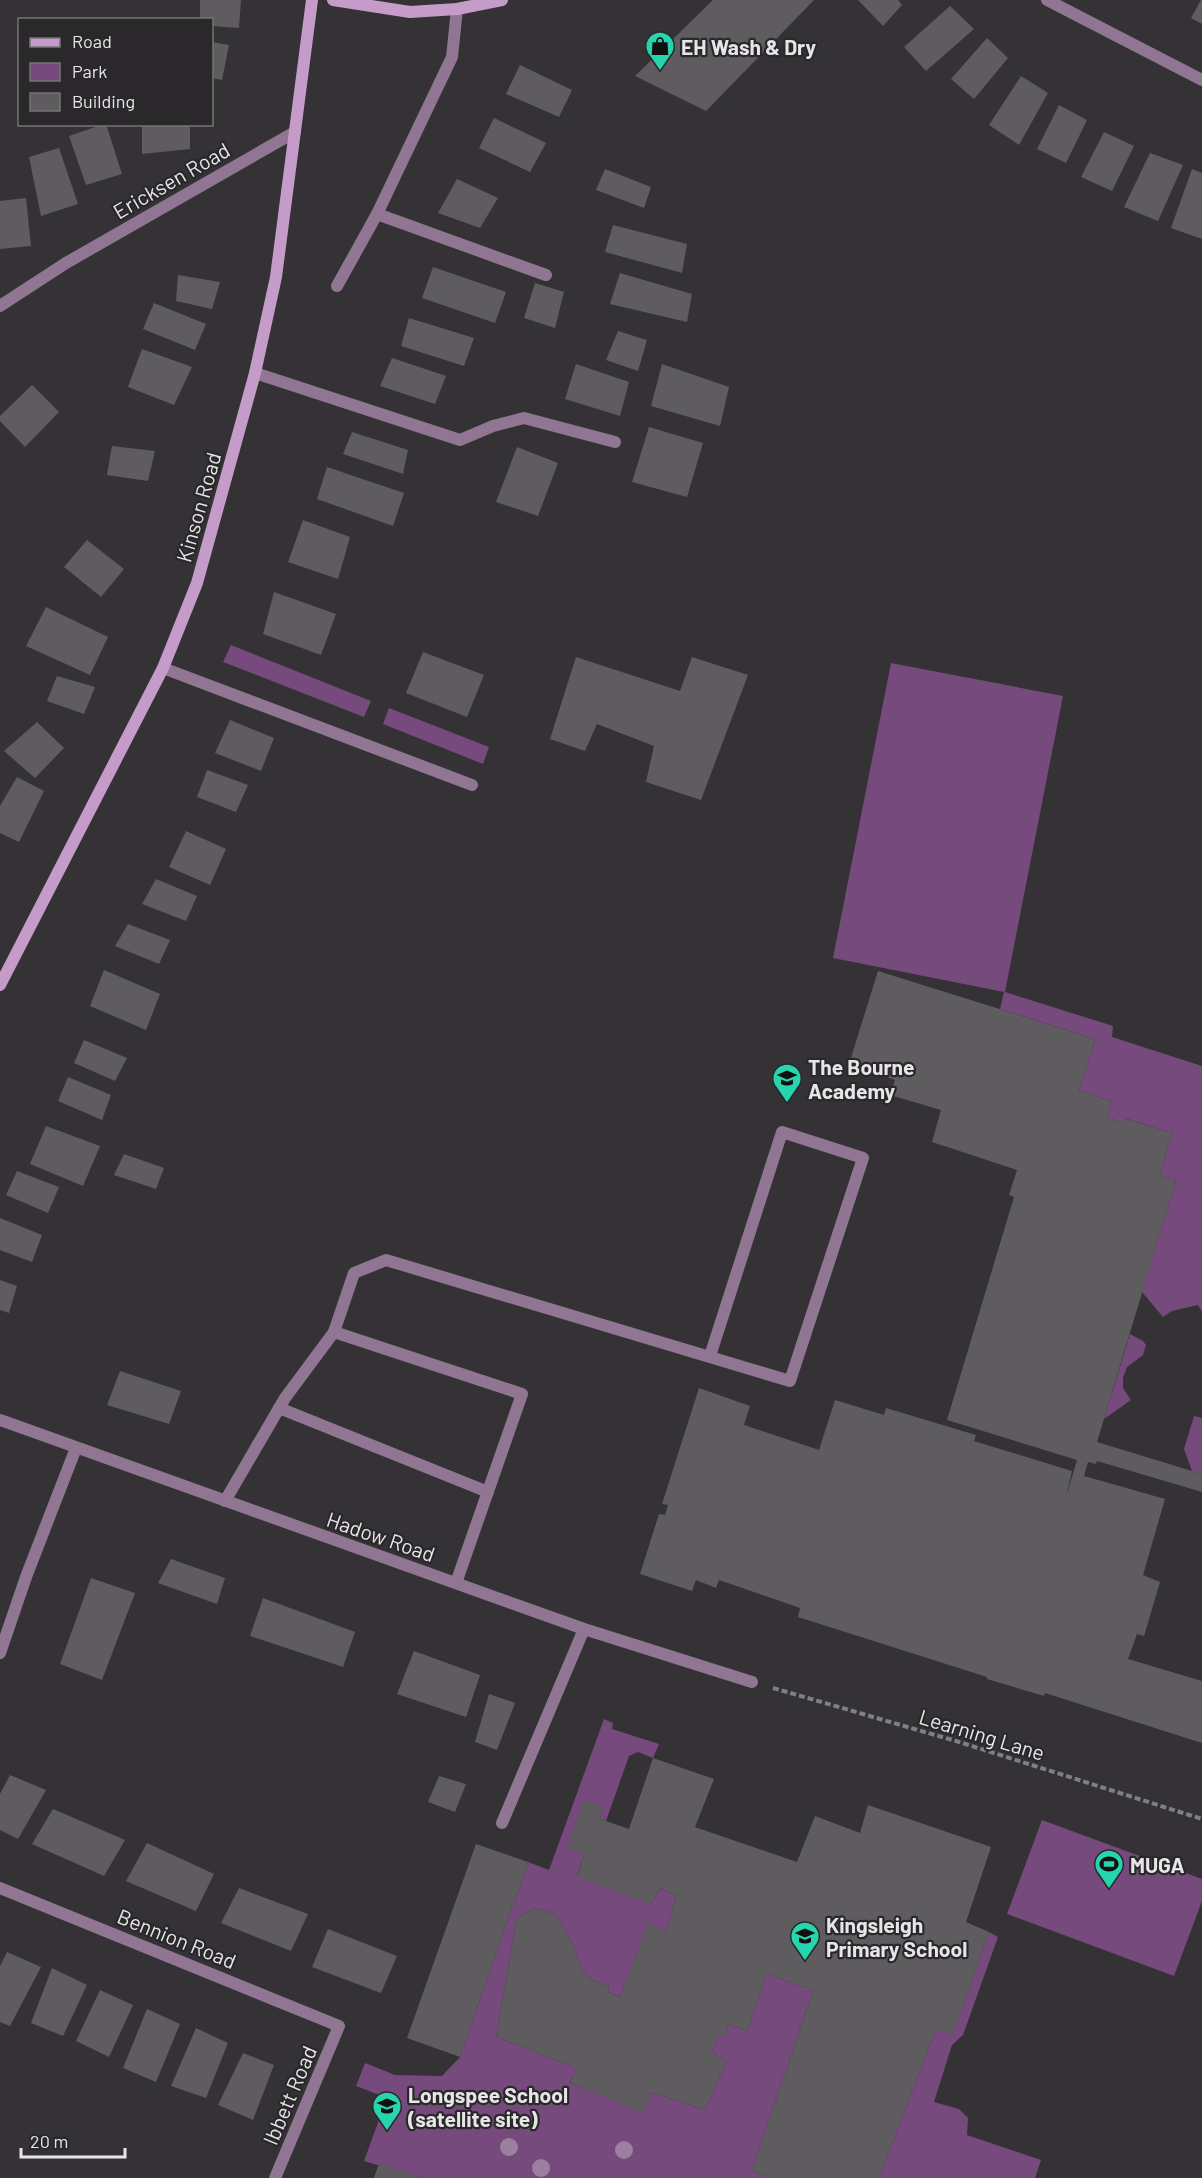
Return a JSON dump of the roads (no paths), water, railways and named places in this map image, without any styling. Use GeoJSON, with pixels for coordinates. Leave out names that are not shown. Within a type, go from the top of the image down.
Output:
{"type":"FeatureCollection","features":[{"type":"Feature","properties":{"kind":"street","name":"Kinson Road"},"geometry":{"type":"LineString","coordinates":[[0,985],[163,668],[196,583],[255,374],[276,277],[312,0]]}},
{"type":"Feature","properties":{"kind":"street"},"geometry":{"type":"LineString","coordinates":[[333,0],[410,12],[457,9],[502,0]]}},
{"type":"Feature","properties":{"kind":"street"},"geometry":{"type":"LineString","coordinates":[[1047,0],[1202,80]]}},
{"type":"Feature","properties":{"kind":"street"},"geometry":{"type":"LineString","coordinates":[[337,286],[376,214],[452,57],[457,9]]}},
{"type":"Feature","properties":{"kind":"street","name":"Ericksen Road"},"geometry":{"type":"LineString","coordinates":[[0,306],[66,263],[295,132]]}},
{"type":"Feature","properties":{"kind":"street"},"geometry":{"type":"LineString","coordinates":[[376,214],[546,275]]}},
{"type":"Feature","properties":{"kind":"street"},"geometry":{"type":"LineString","coordinates":[[255,374],[460,440],[493,426],[524,418],[615,442]]}},
{"type":"Feature","properties":{"kind":"street"},"geometry":{"type":"LineString","coordinates":[[163,668],[472,785]]}},
{"type":"Feature","properties":{"kind":"street"},"geometry":{"type":"LineString","coordinates":[[225,1501],[279,1408],[334,1332],[354,1273],[386,1260],[790,1381],[863,1158],[782,1132],[710,1356]]}},
{"type":"Feature","properties":{"kind":"street"},"geometry":{"type":"LineString","coordinates":[[334,1332],[522,1395],[456,1582]]}},
{"type":"Feature","properties":{"kind":"street"},"geometry":{"type":"LineString","coordinates":[[279,1408],[488,1492]]}},
{"type":"Feature","properties":{"kind":"street","name":"Hadow Road"},"geometry":{"type":"LineString","coordinates":[[0,1420],[584,1629],[752,1682]]}},
{"type":"Feature","properties":{"kind":"street"},"geometry":{"type":"LineString","coordinates":[[0,1653],[26,1577],[76,1448]]}},
{"type":"Feature","properties":{"kind":"street"},"geometry":{"type":"LineString","coordinates":[[502,1822],[584,1629]]}},
{"type":"Feature","properties":{"kind":"street","name":"Bennion Road"},"geometry":{"type":"LineString","coordinates":[[0,1888],[339,2026]]}},
{"type":"Feature","properties":{"kind":"street","name":"Ibbett Road"},"geometry":{"type":"LineString","coordinates":[[275,2178],[339,2026]]}},
{"type":"Feature","properties":{"kind":"place","name":"EH Wash & Dry"},"geometry":{"type":"Point","coordinates":[660,72]}},
{"type":"Feature","properties":{"kind":"place","name":"The Bourne Academy"},"geometry":{"type":"Point","coordinates":[787,1104]}},
{"type":"Feature","properties":{"kind":"place","name":"MUGA"},"geometry":{"type":"Point","coordinates":[1109,1890]}},
{"type":"Feature","properties":{"kind":"place","name":"Kingsleigh Primary School"},"geometry":{"type":"Point","coordinates":[805,1962]}},
{"type":"Feature","properties":{"kind":"place","name":"Longspee School (satellite site)"},"geometry":{"type":"Point","coordinates":[387,2132]}}]}
